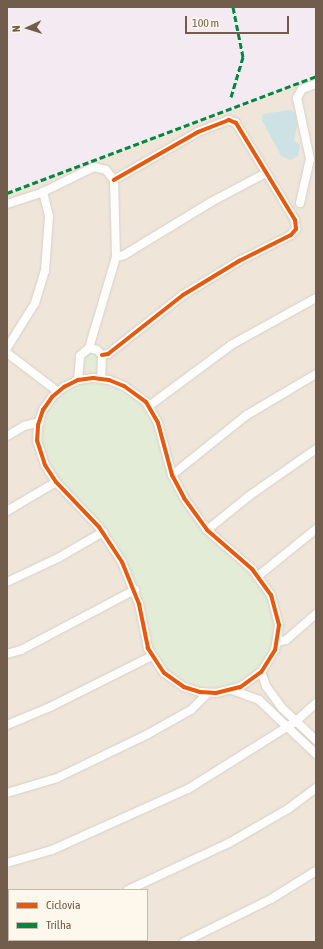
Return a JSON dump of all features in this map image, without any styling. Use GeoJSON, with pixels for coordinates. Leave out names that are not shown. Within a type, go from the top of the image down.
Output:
{"type":"FeatureCollection","features":[{"type":"Feature","properties":{"kind":"street"},"geometry":{"type":"LineString","coordinates":[[300,203],[313,160],[298,93],[316,84]]}},
{"type":"Feature","properties":{"kind":"street"},"geometry":{"type":"LineString","coordinates":[[102,355],[108,354],[183,296],[239,261],[291,235],[296,229],[295,220],[236,123],[229,120],[198,132],[114,180]]}},
{"type":"Feature","properties":{"kind":"street"},"geometry":{"type":"LineString","coordinates":[[7,204],[43,192],[94,167],[106,170],[114,180],[116,257],[108,290],[89,348],[80,356],[78,380]]}},
{"type":"Feature","properties":{"kind":"street"},"geometry":{"type":"LineString","coordinates":[[116,257],[124,255],[211,202],[266,173]]}},
{"type":"Feature","properties":{"kind":"street"},"geometry":{"type":"LineString","coordinates":[[7,348],[35,303],[45,271],[49,216],[43,192]]}},
{"type":"Feature","properties":{"kind":"street"},"geometry":{"type":"LineString","coordinates":[[149,406],[231,345],[316,298]]}},
{"type":"Feature","properties":{"kind":"street"},"geometry":{"type":"LineString","coordinates":[[89,348],[97,350],[102,355],[101,378]]}},
{"type":"Feature","properties":{"kind":"street"},"geometry":{"type":"LineString","coordinates":[[7,353],[57,391]]}},
{"type":"Feature","properties":{"kind":"street"},"geometry":{"type":"LineString","coordinates":[[172,475],[247,415],[316,374]]}},
{"type":"Feature","properties":{"kind":"street"},"geometry":{"type":"LineString","coordinates":[[101,378],[124,386],[149,406],[161,430],[172,475],[188,504],[208,530],[258,576],[270,592],[277,609],[279,625],[277,642],[271,658],[261,672],[248,683],[232,690],[208,693],[192,690],[177,684],[164,674],[152,656],[134,590],[122,562],[103,532],[56,482],[38,449],[37,433],[47,403],[57,391],[78,380],[101,378]]}},
{"type":"Feature","properties":{"kind":"street"},"geometry":{"type":"LineString","coordinates":[[7,436],[24,426],[40,422]]}},
{"type":"Feature","properties":{"kind":"street"},"geometry":{"type":"LineString","coordinates":[[208,530],[249,496],[316,450]]}},
{"type":"Feature","properties":{"kind":"street"},"geometry":{"type":"LineString","coordinates":[[7,511],[56,482]]}},
{"type":"Feature","properties":{"kind":"street"},"geometry":{"type":"LineString","coordinates":[[258,576],[316,529]]}},
{"type":"Feature","properties":{"kind":"street"},"geometry":{"type":"LineString","coordinates":[[7,582],[58,558],[103,532]]}},
{"type":"Feature","properties":{"kind":"street"},"geometry":{"type":"LineString","coordinates":[[7,654],[21,650],[134,590]]}},
{"type":"Feature","properties":{"kind":"street"},"geometry":{"type":"LineString","coordinates":[[277,642],[286,640],[316,614]]}},
{"type":"Feature","properties":{"kind":"street"},"geometry":{"type":"LineString","coordinates":[[7,725],[50,707],[152,656]]}},
{"type":"Feature","properties":{"kind":"street"},"geometry":{"type":"LineString","coordinates":[[261,672],[276,701],[295,722],[316,740]]}},
{"type":"Feature","properties":{"kind":"street"},"geometry":{"type":"LineString","coordinates":[[232,690],[259,700],[316,754]]}},
{"type":"Feature","properties":{"kind":"street"},"geometry":{"type":"LineString","coordinates":[[7,793],[57,778],[148,734],[190,710],[208,693]]}},
{"type":"Feature","properties":{"kind":"street"},"geometry":{"type":"LineString","coordinates":[[7,863],[52,850],[151,808],[232,763],[295,722],[316,703]]}},
{"type":"Feature","properties":{"kind":"street"},"geometry":{"type":"LineString","coordinates":[[130,889],[229,843],[288,809],[316,788]]}},
{"type":"Feature","properties":{"kind":"street"},"geometry":{"type":"LineString","coordinates":[[184,942],[195,940],[271,899],[316,871]]}},
{"type":"Feature","properties":{"kind":"shaded area"},"geometry":{"type":"Polygon","coordinates":[[[7,7],[316,7],[316,78],[7,194],[7,7]]]}},
{"type":"Feature","properties":{"kind":"shaded area"},"geometry":{"type":"Polygon","coordinates":[[[316,78],[316,942],[7,942],[7,194],[316,78]]]}},
{"type":"Feature","properties":{"kind":"shaded area"},"geometry":{"type":"Polygon","coordinates":[[[290,110],[295,113],[297,125],[294,141],[300,145],[298,156],[291,160],[281,156],[262,120],[263,114],[290,110]]]}},
{"type":"Feature","properties":{"kind":"green space"},"geometry":{"type":"Polygon","coordinates":[[[91,352],[97,355],[100,361],[97,367],[91,370],[85,367],[82,361],[85,355],[91,352]]]}},
{"type":"Feature","properties":{"kind":"green space"},"geometry":{"type":"Polygon","coordinates":[[[94,383],[122,390],[142,406],[156,432],[167,477],[187,512],[214,544],[254,578],[267,597],[274,625],[270,648],[257,669],[238,682],[223,687],[201,687],[180,679],[163,664],[153,646],[144,603],[126,560],[103,524],[60,479],[50,463],[42,440],[48,412],[67,391],[79,385],[94,383]]]}},
{"type":"Feature","properties":{"kind":"marked path"},"geometry":{"type":"LineString","coordinates":[[231,97],[243,57],[233,7]]}},
{"type":"Feature","properties":{"kind":"marked path"},"geometry":{"type":"LineString","coordinates":[[7,193],[316,76]]}},
{"type":"Feature","properties":{"kind":"cycle path"},"geometry":{"type":"LineString","coordinates":[[102,355],[108,354],[183,295],[239,261],[291,235],[296,229],[295,220],[236,123],[229,120],[198,132],[114,180]]}},
{"type":"Feature","properties":{"kind":"cycle path"},"geometry":{"type":"LineString","coordinates":[[93,378],[109,380],[124,386],[146,402],[158,423],[172,475],[184,498],[207,530],[252,569],[271,595],[279,625],[275,650],[261,672],[240,687],[216,693],[200,692],[184,687],[164,673],[148,648],[139,604],[122,562],[99,527],[56,482],[45,465],[37,441],[38,425],[43,410],[52,397],[64,387],[78,380],[93,378]]}}]}
